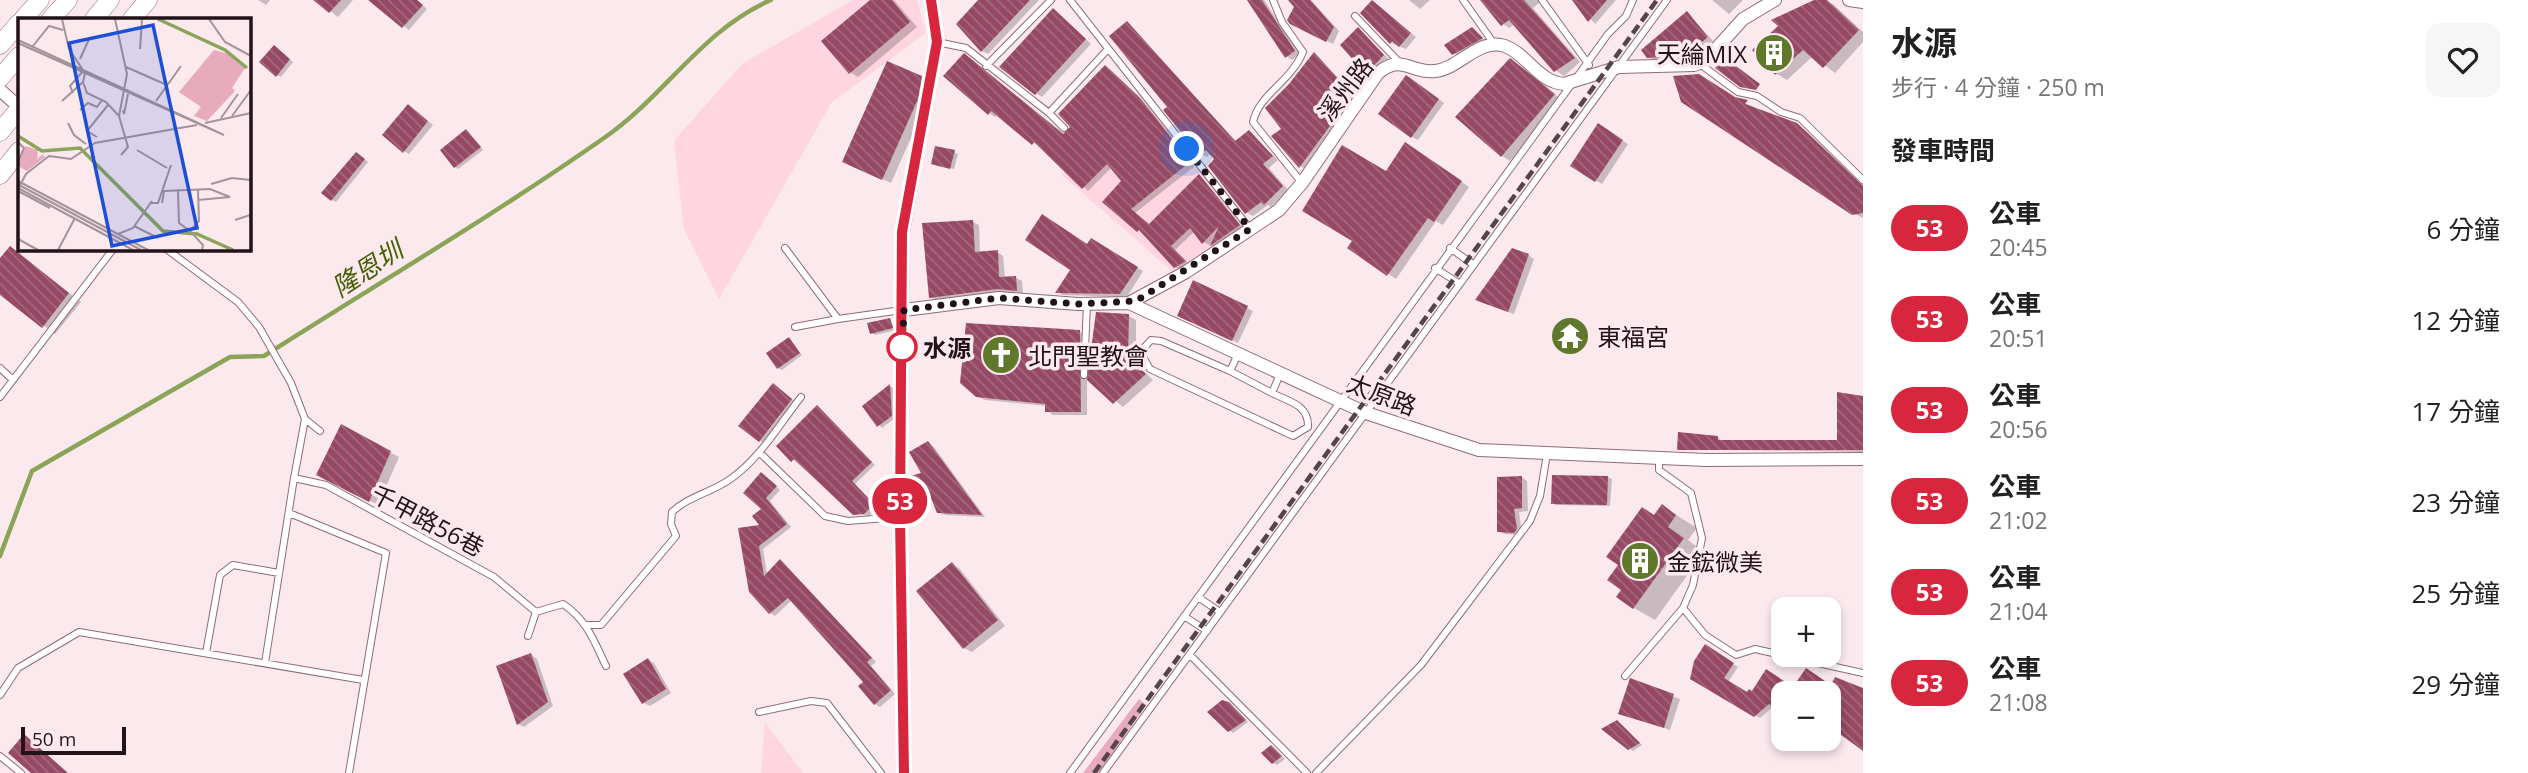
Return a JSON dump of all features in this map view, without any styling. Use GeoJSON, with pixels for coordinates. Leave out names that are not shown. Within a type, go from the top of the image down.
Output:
{"type":"FeatureCollection","features":[{"type":"Feature","properties":{"kind":"street"},"geometry":{"type":"LineString","coordinates":[[24,18],[40,0]]}},
{"type":"Feature","properties":{"kind":"street"},"geometry":{"type":"LineString","coordinates":[[52,18],[68,0]]}},
{"type":"Feature","properties":{"kind":"street"},"geometry":{"type":"LineString","coordinates":[[95,18],[110,0]]}},
{"type":"Feature","properties":{"kind":"street"},"geometry":{"type":"LineString","coordinates":[[133,18],[148,0]]}},
{"type":"Feature","properties":{"kind":"street"},"geometry":{"type":"LineString","coordinates":[[904,773],[900,517],[900,377],[904,310],[902,232],[937,42],[931,0]]}},
{"type":"Feature","properties":{"kind":"street"},"geometry":{"type":"LineString","coordinates":[[1495,44],[1510,49],[1551,81],[1572,84],[1619,67],[1700,64],[1743,19],[1775,0]]}},
{"type":"Feature","properties":{"kind":"street"},"geometry":{"type":"LineString","coordinates":[[1849,0],[1863,2]]}},
{"type":"Feature","properties":{"kind":"street"},"geometry":{"type":"LineString","coordinates":[[0,45],[18,24]]}},
{"type":"Feature","properties":{"kind":"street","name":"溪州路"},"geometry":{"type":"LineString","coordinates":[[1129,303],[1186,272],[1279,210],[1302,183],[1378,73],[1388,65],[1401,63],[1436,71],[1495,44]]}},
{"type":"Feature","properties":{"kind":"street"},"geometry":{"type":"LineString","coordinates":[[0,78],[18,57]]}},
{"type":"Feature","properties":{"kind":"street"},"geometry":{"type":"LineString","coordinates":[[0,90],[18,107]]}},
{"type":"Feature","properties":{"kind":"street"},"geometry":{"type":"LineString","coordinates":[[0,132],[18,109]]}},
{"type":"Feature","properties":{"kind":"street"},"geometry":{"type":"LineString","coordinates":[[0,175],[18,152]]}},
{"type":"Feature","properties":{"kind":"street","name":"太原路"},"geometry":{"type":"LineString","coordinates":[[904,310],[999,298],[1129,303],[1366,412],[1479,450],[1659,458],[1863,459]]}},
{"type":"Feature","properties":{"kind":"lane"},"geometry":{"type":"LineString","coordinates":[[986,66],[1051,0]]}},
{"type":"Feature","properties":{"kind":"lane"},"geometry":{"type":"LineString","coordinates":[[1070,0],[1250,229]]}},
{"type":"Feature","properties":{"kind":"lane"},"geometry":{"type":"LineString","coordinates":[[1273,0],[1282,22],[1303,52],[1295,71],[1256,108],[1253,122],[1302,183]]}},
{"type":"Feature","properties":{"kind":"lane"},"geometry":{"type":"LineString","coordinates":[[1463,0],[1495,44]]}},
{"type":"Feature","properties":{"kind":"lane"},"geometry":{"type":"LineString","coordinates":[[1542,0],[1597,75]]}},
{"type":"Feature","properties":{"kind":"lane"},"geometry":{"type":"LineString","coordinates":[[1070,773],[1435,268],[1608,34],[1626,16],[1633,0]]}},
{"type":"Feature","properties":{"kind":"lane"},"geometry":{"type":"LineString","coordinates":[[1104,773],[1667,0]]}},
{"type":"Feature","properties":{"kind":"lane"},"geometry":{"type":"LineString","coordinates":[[1355,16],[1401,63]]}},
{"type":"Feature","properties":{"kind":"lane"},"geometry":{"type":"LineString","coordinates":[[937,42],[965,48],[1049,113],[1064,128]]}},
{"type":"Feature","properties":{"kind":"lane"},"geometry":{"type":"LineString","coordinates":[[1049,113],[1108,49]]}},
{"type":"Feature","properties":{"kind":"lane"},"geometry":{"type":"LineString","coordinates":[[1700,64],[1738,92],[1756,96],[1781,112],[1800,118],[1863,180]]}},
{"type":"Feature","properties":{"kind":"lane"},"geometry":{"type":"LineString","coordinates":[[785,248],[838,318]]}},
{"type":"Feature","properties":{"kind":"lane"},"geometry":{"type":"LineString","coordinates":[[1450,248],[1474,265]]}},
{"type":"Feature","properties":{"kind":"lane"},"geometry":{"type":"LineString","coordinates":[[0,397],[112,250]]}},
{"type":"Feature","properties":{"kind":"lane"},"geometry":{"type":"LineString","coordinates":[[168,250],[238,302],[268,343],[291,383],[304,419],[265,663]]}},
{"type":"Feature","properties":{"kind":"lane"},"geometry":{"type":"LineString","coordinates":[[1435,268],[1460,284]]}},
{"type":"Feature","properties":{"kind":"lane"},"geometry":{"type":"LineString","coordinates":[[1084,375],[1087,303]]}},
{"type":"Feature","properties":{"kind":"lane"},"geometry":{"type":"LineString","coordinates":[[795,327],[838,318],[904,310]]}},
{"type":"Feature","properties":{"kind":"lane"},"geometry":{"type":"LineString","coordinates":[[1151,340],[1161,341],[1230,371],[1305,410],[1308,427],[1293,436],[1150,369],[1140,352],[1151,340]]}},
{"type":"Feature","properties":{"kind":"lane"},"geometry":{"type":"LineString","coordinates":[[1230,371],[1238,355]]}},
{"type":"Feature","properties":{"kind":"lane"},"geometry":{"type":"LineString","coordinates":[[0,368],[13,380]]}},
{"type":"Feature","properties":{"kind":"lane"},"geometry":{"type":"LineString","coordinates":[[1272,393],[1280,374]]}},
{"type":"Feature","properties":{"kind":"lane"},"geometry":{"type":"LineString","coordinates":[[586,625],[601,625],[676,536],[671,524],[672,512],[684,501],[729,481],[759,452],[801,397]]}},
{"type":"Feature","properties":{"kind":"lane"},"geometry":{"type":"LineString","coordinates":[[304,419],[320,431]]}},
{"type":"Feature","properties":{"kind":"lane"},"geometry":{"type":"LineString","coordinates":[[759,452],[825,516],[848,521],[900,517]]}},
{"type":"Feature","properties":{"kind":"lane"},"geometry":{"type":"LineString","coordinates":[[1316,773],[1421,665],[1530,521],[1540,496],[1547,454]]}},
{"type":"Feature","properties":{"kind":"lane"},"geometry":{"type":"LineString","coordinates":[[1625,676],[1683,608],[1693,585],[1702,538],[1690,493],[1659,470],[1659,458]]}},
{"type":"Feature","properties":{"kind":"lane","name":"千甲路56巷"},"geometry":{"type":"LineString","coordinates":[[294,478],[326,485],[494,577],[536,612]]}},
{"type":"Feature","properties":{"kind":"lane"},"geometry":{"type":"LineString","coordinates":[[289,513],[386,553],[349,773]]}},
{"type":"Feature","properties":{"kind":"lane"},"geometry":{"type":"LineString","coordinates":[[206,653],[220,575],[233,565],[279,573]]}},
{"type":"Feature","properties":{"kind":"lane"},"geometry":{"type":"LineString","coordinates":[[1198,597],[1220,612]]}},
{"type":"Feature","properties":{"kind":"lane"},"geometry":{"type":"LineString","coordinates":[[528,636],[536,612],[563,604],[579,615],[586,625],[606,666]]}},
{"type":"Feature","properties":{"kind":"lane"},"geometry":{"type":"LineString","coordinates":[[1683,608],[1705,635],[1736,655],[1755,649],[1863,673]]}},
{"type":"Feature","properties":{"kind":"lane"},"geometry":{"type":"LineString","coordinates":[[1184,616],[1207,631]]}},
{"type":"Feature","properties":{"kind":"lane"},"geometry":{"type":"LineString","coordinates":[[0,695],[18,668],[79,632],[363,680]]}},
{"type":"Feature","properties":{"kind":"lane"},"geometry":{"type":"LineString","coordinates":[[1190,655],[1307,773]]}},
{"type":"Feature","properties":{"kind":"lane"},"geometry":{"type":"LineString","coordinates":[[759,712],[811,701],[827,703],[881,773]]}},
{"type":"Feature","properties":{"kind":"lane"},"geometry":{"type":"LineString","coordinates":[[0,756],[21,773]]}},
{"type":"Feature","properties":{"kind":"shaded area"},"geometry":{"type":"Polygon","coordinates":[[[853,0],[917,0],[926,33],[832,102],[719,299],[684,229],[674,141],[742,64],[853,0]]]}},
{"type":"Feature","properties":{"kind":"shaded area"},"geometry":{"type":"Polygon","coordinates":[[[1138,93],[1245,224],[1175,274],[1062,175],[1138,93]]]}},
{"type":"Feature","properties":{"kind":"shaded area"},"geometry":{"type":"Polygon","coordinates":[[[1139,699],[1146,705],[1099,773],[1083,773],[1139,699]]]}},
{"type":"Feature","properties":{"kind":"shaded area"},"geometry":{"type":"Polygon","coordinates":[[[765,722],[803,773],[761,773],[765,722]]]}},
{"type":"Feature","properties":{"kind":"building"},"geometry":{"type":"Polygon","coordinates":[[[313,0],[341,0],[329,13],[313,0]]]}},
{"type":"Feature","properties":{"kind":"building"},"geometry":{"type":"Polygon","coordinates":[[[368,0],[417,0],[423,5],[402,28],[368,0]]]}},
{"type":"Feature","properties":{"kind":"building"},"geometry":{"type":"Polygon","coordinates":[[[870,0],[892,0],[910,22],[849,74],[821,41],[870,0]]]}},
{"type":"Feature","properties":{"kind":"building"},"geometry":{"type":"Polygon","coordinates":[[[978,0],[1030,0],[981,52],[956,24],[978,0]]]}},
{"type":"Feature","properties":{"kind":"building"},"geometry":{"type":"Polygon","coordinates":[[[1247,0],[1262,0],[1295,51],[1285,58],[1247,0]]]}},
{"type":"Feature","properties":{"kind":"building"},"geometry":{"type":"Polygon","coordinates":[[[1288,0],[1310,0],[1334,27],[1326,42],[1290,24],[1287,20],[1294,7],[1288,0]]]}},
{"type":"Feature","properties":{"kind":"building"},"geometry":{"type":"Polygon","coordinates":[[[1372,0],[1411,33],[1399,47],[1392,41],[1390,44],[1360,13],[1372,0]]]}},
{"type":"Feature","properties":{"kind":"building"},"geometry":{"type":"Polygon","coordinates":[[[1480,0],[1524,0],[1575,58],[1554,72],[1509,20],[1501,26],[1480,0]]]}},
{"type":"Feature","properties":{"kind":"building"},"geometry":{"type":"Polygon","coordinates":[[[1572,0],[1607,0],[1588,22],[1572,0]]]}},
{"type":"Feature","properties":{"kind":"building"},"geometry":{"type":"Polygon","coordinates":[[[1814,0],[1827,0],[1859,30],[1823,68],[1803,50],[1775,75],[1752,50],[1778,26],[1771,20],[1814,0]]]}},
{"type":"Feature","properties":{"kind":"building"},"geometry":{"type":"Polygon","coordinates":[[[1053,8],[1086,39],[1035,95],[999,67],[1053,8]]]}},
{"type":"Feature","properties":{"kind":"building"},"geometry":{"type":"Polygon","coordinates":[[[1687,11],[1708,37],[1685,56],[1647,58],[1641,50],[1687,11]]]}},
{"type":"Feature","properties":{"kind":"building"},"geometry":{"type":"Polygon","coordinates":[[[1127,21],[1235,141],[1249,130],[1273,156],[1263,164],[1283,186],[1264,205],[1261,202],[1245,214],[1208,166],[1214,159],[1206,150],[1199,155],[1163,110],[1167,107],[1109,36],[1127,21]]]}},
{"type":"Feature","properties":{"kind":"building"},"geometry":{"type":"Polygon","coordinates":[[[1358,27],[1384,55],[1366,74],[1340,45],[1358,27]]]}},
{"type":"Feature","properties":{"kind":"building"},"geometry":{"type":"Polygon","coordinates":[[[1472,27],[1483,38],[1452,55],[1444,45],[1472,27]]]}},
{"type":"Feature","properties":{"kind":"building"},"geometry":{"type":"Polygon","coordinates":[[[274,45],[290,59],[276,77],[259,62],[274,45]]]}},
{"type":"Feature","properties":{"kind":"building"},"geometry":{"type":"Polygon","coordinates":[[[1314,52],[1352,94],[1335,106],[1341,111],[1299,168],[1271,136],[1281,129],[1265,108],[1289,84],[1314,52]]]}},
{"type":"Feature","properties":{"kind":"building"},"geometry":{"type":"Polygon","coordinates":[[[964,53],[1063,134],[1070,127],[1058,114],[1105,65],[1139,97],[1190,162],[1131,209],[1149,224],[1199,174],[1240,225],[1210,246],[1219,226],[1202,244],[1190,228],[1171,246],[1186,261],[1174,268],[1139,230],[1137,232],[1102,202],[1121,181],[1107,164],[1082,189],[1034,142],[1032,145],[991,111],[988,115],[943,76],[964,53]]]}},
{"type":"Feature","properties":{"kind":"building"},"geometry":{"type":"Polygon","coordinates":[[[1724,57],[1760,84],[1756,90],[1740,87],[1715,68],[1724,57]]]}},
{"type":"Feature","properties":{"kind":"building"},"geometry":{"type":"Polygon","coordinates":[[[1510,58],[1555,94],[1501,157],[1455,117],[1510,58]]]}},
{"type":"Feature","properties":{"kind":"building"},"geometry":{"type":"Polygon","coordinates":[[[887,61],[922,76],[918,99],[882,180],[842,162],[887,61]]]}},
{"type":"Feature","properties":{"kind":"building"},"geometry":{"type":"Polygon","coordinates":[[[1699,74],[1735,97],[1748,100],[1745,104],[1797,123],[1863,186],[1863,213],[1852,215],[1681,102],[1673,76],[1699,74]]]}},
{"type":"Feature","properties":{"kind":"building"},"geometry":{"type":"Polygon","coordinates":[[[1406,75],[1439,99],[1411,138],[1378,114],[1406,75]]]}},
{"type":"Feature","properties":{"kind":"building"},"geometry":{"type":"Polygon","coordinates":[[[408,104],[428,121],[403,153],[382,135],[408,104]]]}},
{"type":"Feature","properties":{"kind":"building"},"geometry":{"type":"Polygon","coordinates":[[[1598,123],[1623,140],[1595,182],[1570,166],[1598,123]]]}},
{"type":"Feature","properties":{"kind":"building"},"geometry":{"type":"Polygon","coordinates":[[[466,129],[481,147],[454,168],[440,150],[466,129]]]}},
{"type":"Feature","properties":{"kind":"building"},"geometry":{"type":"Polygon","coordinates":[[[1405,142],[1462,181],[1434,222],[1428,218],[1387,276],[1347,248],[1352,241],[1302,211],[1342,145],[1386,171],[1405,142]]]}},
{"type":"Feature","properties":{"kind":"building"},"geometry":{"type":"Polygon","coordinates":[[[935,146],[955,150],[950,169],[931,164],[935,146]]]}},
{"type":"Feature","properties":{"kind":"building"},"geometry":{"type":"Polygon","coordinates":[[[356,152],[365,159],[331,201],[321,193],[356,152]]]}},
{"type":"Feature","properties":{"kind":"building"},"geometry":{"type":"Polygon","coordinates":[[[1042,214],[1087,244],[1091,238],[1138,267],[1120,294],[1055,293],[1070,270],[1025,240],[1042,214]]]}},
{"type":"Feature","properties":{"kind":"building"},"geometry":{"type":"Polygon","coordinates":[[[973,220],[975,252],[998,250],[999,277],[1016,276],[1017,291],[998,289],[929,298],[922,223],[973,220]]]}},
{"type":"Feature","properties":{"kind":"building"},"geometry":{"type":"Polygon","coordinates":[[[10,246],[69,293],[42,328],[0,295],[0,258],[10,246]]]}},
{"type":"Feature","properties":{"kind":"building"},"geometry":{"type":"Polygon","coordinates":[[[1512,248],[1529,254],[1508,312],[1475,300],[1512,248]]]}},
{"type":"Feature","properties":{"kind":"building"},"geometry":{"type":"Polygon","coordinates":[[[1193,280],[1248,306],[1232,341],[1177,316],[1193,280]]]}},
{"type":"Feature","properties":{"kind":"building"},"geometry":{"type":"Polygon","coordinates":[[[1096,312],[1129,314],[1128,358],[1146,374],[1113,404],[1087,380],[1096,312]]]}},
{"type":"Feature","properties":{"kind":"building"},"geometry":{"type":"Polygon","coordinates":[[[890,318],[893,328],[870,334],[867,323],[890,318]]]}},
{"type":"Feature","properties":{"kind":"building","name":"北門聖教會"},"geometry":{"type":"Polygon","coordinates":[[[966,323],[1080,330],[1081,412],[1045,412],[1045,404],[976,397],[960,383],[966,323]]]}},
{"type":"Feature","properties":{"kind":"building"},"geometry":{"type":"Polygon","coordinates":[[[789,337],[800,353],[777,369],[766,353],[789,337]]]}},
{"type":"Feature","properties":{"kind":"building"},"geometry":{"type":"Polygon","coordinates":[[[773,383],[792,399],[759,442],[738,426],[773,383]]]}},
{"type":"Feature","properties":{"kind":"building"},"geometry":{"type":"Polygon","coordinates":[[[890,384],[892,416],[877,427],[862,406],[890,384]]]}},
{"type":"Feature","properties":{"kind":"building"},"geometry":{"type":"Polygon","coordinates":[[[1837,392],[1863,396],[1863,450],[1677,450],[1678,432],[1718,436],[1718,440],[1837,440],[1837,392]]]}},
{"type":"Feature","properties":{"kind":"building"},"geometry":{"type":"Polygon","coordinates":[[[817,405],[872,462],[852,481],[874,504],[864,514],[853,515],[794,459],[791,462],[776,446],[817,405]]]}},
{"type":"Feature","properties":{"kind":"building"},"geometry":{"type":"Polygon","coordinates":[[[341,424],[391,451],[369,502],[316,475],[341,424]]]}},
{"type":"Feature","properties":{"kind":"building"},"geometry":{"type":"Polygon","coordinates":[[[928,441],[982,515],[937,513],[926,486],[909,491],[910,476],[921,473],[909,452],[928,441]]]}},
{"type":"Feature","properties":{"kind":"building"},"geometry":{"type":"Polygon","coordinates":[[[761,472],[777,486],[766,498],[787,524],[759,546],[764,576],[780,559],[872,658],[867,662],[891,690],[874,705],[858,686],[863,682],[788,598],[769,614],[749,592],[738,528],[759,525],[752,516],[761,509],[743,493],[761,472]]]}},
{"type":"Feature","properties":{"kind":"building"},"geometry":{"type":"Polygon","coordinates":[[[1552,475],[1608,476],[1607,505],[1551,504],[1552,475]]]}},
{"type":"Feature","properties":{"kind":"building"},"geometry":{"type":"Polygon","coordinates":[[[1522,476],[1522,508],[1514,509],[1517,529],[1514,533],[1497,532],[1497,477],[1522,476]]]}},
{"type":"Feature","properties":{"kind":"building","name":"金鋐微美"},"geometry":{"type":"Polygon","coordinates":[[[1662,504],[1676,515],[1668,527],[1684,538],[1633,609],[1616,597],[1621,590],[1607,580],[1618,565],[1606,557],[1642,507],[1654,515],[1662,504]]]}},
{"type":"Feature","properties":{"kind":"building"},"geometry":{"type":"Polygon","coordinates":[[[952,562],[998,620],[963,649],[916,591],[952,562]]]}},
{"type":"Feature","properties":{"kind":"building"},"geometry":{"type":"Polygon","coordinates":[[[1705,644],[1734,663],[1724,678],[1747,692],[1749,689],[1752,691],[1766,669],[1784,681],[1771,681],[1771,705],[1769,704],[1754,717],[1690,679],[1694,661],[1705,644]]]}},
{"type":"Feature","properties":{"kind":"building"},"geometry":{"type":"Polygon","coordinates":[[[531,653],[548,702],[517,725],[496,666],[531,653]]]}},
{"type":"Feature","properties":{"kind":"building"},"geometry":{"type":"Polygon","coordinates":[[[648,658],[666,689],[642,704],[623,674],[648,658]]]}},
{"type":"Feature","properties":{"kind":"building"},"geometry":{"type":"Polygon","coordinates":[[[1806,668],[1825,681],[1797,681],[1806,668]]]}},
{"type":"Feature","properties":{"kind":"building"},"geometry":{"type":"Polygon","coordinates":[[[1835,677],[1863,688],[1863,751],[1841,735],[1841,681],[1833,681],[1835,677]]]}},
{"type":"Feature","properties":{"kind":"building"},"geometry":{"type":"Polygon","coordinates":[[[1630,678],[1674,694],[1664,728],[1618,714],[1630,678]]]}},
{"type":"Feature","properties":{"kind":"building"},"geometry":{"type":"Polygon","coordinates":[[[1222,700],[1229,702],[1246,720],[1228,732],[1207,712],[1222,700]]]}},
{"type":"Feature","properties":{"kind":"building"},"geometry":{"type":"Polygon","coordinates":[[[1617,720],[1640,743],[1628,750],[1601,729],[1617,720]]]}},
{"type":"Feature","properties":{"kind":"building"},"geometry":{"type":"Polygon","coordinates":[[[24,734],[68,773],[31,773],[8,753],[24,734]]]}},
{"type":"Feature","properties":{"kind":"building"},"geometry":{"type":"Polygon","coordinates":[[[1271,745],[1282,756],[1272,764],[1261,753],[1271,745]]]}},
{"type":"Feature","properties":{"kind":"waterway","name":"隆恩圳"},"geometry":{"type":"LineString","coordinates":[[0,556],[32,471],[230,357],[264,356],[478,222],[604,138],[646,103],[725,28],[771,0]]}},
{"type":"Feature","properties":{"kind":"railway"},"geometry":{"type":"LineString","coordinates":[[1094,773],[1657,0]]}},
{"type":"Feature","properties":{"kind":"bus line","name":"53"},"geometry":{"type":"LineString","coordinates":[[904,773],[900,517],[900,377],[904,310],[902,232],[937,42],[931,0]]}},
{"type":"Feature","properties":{"kind":"place","name":"天綸MIX"},"geometry":{"type":"Point","coordinates":[1774,53]}},
{"type":"Feature","properties":{"kind":"place","name":"東福宮"},"geometry":{"type":"Point","coordinates":[1570,336]}},
{"type":"Feature","properties":{"kind":"place","name":"水源"},"geometry":{"type":"Point","coordinates":[902,347]}},
{"type":"Feature","properties":{"kind":"place","name":"北門聖教會"},"geometry":{"type":"Point","coordinates":[1001,355]}},
{"type":"Feature","properties":{"kind":"place","name":"金鋐微美"},"geometry":{"type":"Point","coordinates":[1640,561]}},
{"type":"Feature","properties":{"kind":"route"},"geometry":{"type":"LineString","coordinates":[[902,347],[902,354],[904,310],[999,298],[1078,304],[1129,303],[1144,298],[1250,229],[1187,149]]}}]}
